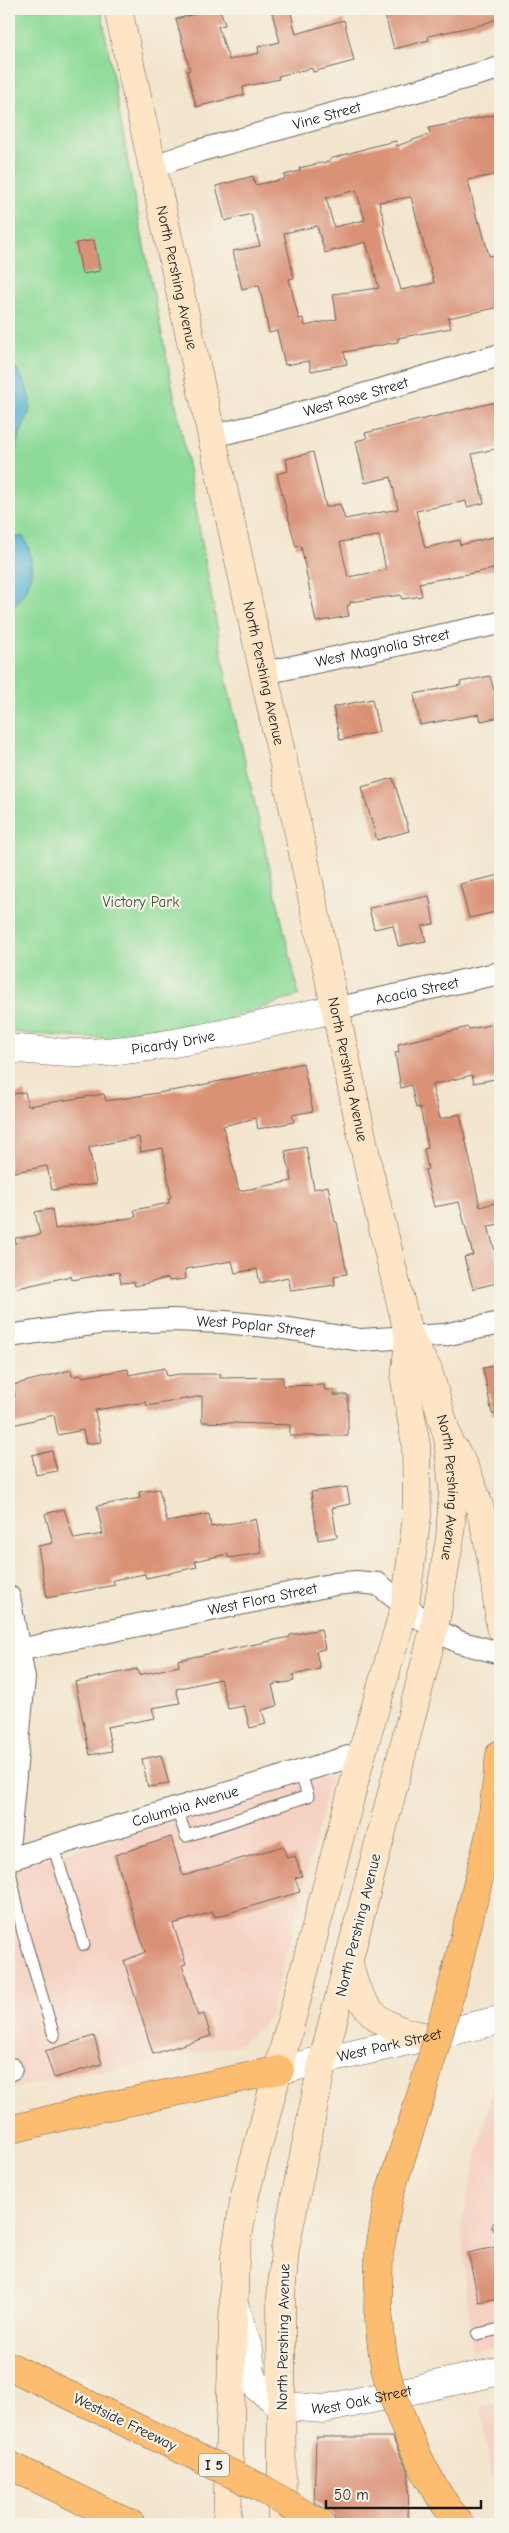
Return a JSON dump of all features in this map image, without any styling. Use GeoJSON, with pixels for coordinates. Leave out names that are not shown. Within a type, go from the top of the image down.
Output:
{"type":"FeatureCollection","features":[{"type":"Feature","properties":{"kind":"highway"},"geometry":{"type":"LineString","coordinates":[[461,2524],[428,2475],[412,2443],[387,2377],[378,2310],[379,2254],[389,2196],[452,1988],[491,1829],[500,1754]]}},
{"type":"Feature","properties":{"kind":"highway"},"geometry":{"type":"LineString","coordinates":[[9,2130],[80,2112],[280,2070]]}},
{"type":"Feature","properties":{"kind":"highway","name":"Westside Freeway"},"geometry":{"type":"LineString","coordinates":[[9,2366],[263,2489],[320,2524]]}},
{"type":"Feature","properties":{"kind":"highway"},"geometry":{"type":"LineString","coordinates":[[9,2465],[130,2524]]}},
{"type":"Feature","properties":{"kind":"main road","name":"North Pershing Avenue"},"geometry":{"type":"LineString","coordinates":[[118,9],[154,166],[210,436],[264,674],[370,1175],[409,1337],[428,1370],[448,1438],[453,1489],[450,1538],[434,1629],[323,2060],[285,2249],[281,2296],[282,2524]]}},
{"type":"Feature","properties":{"kind":"main road","name":"North Pershing Avenue"},"geometry":{"type":"LineString","coordinates":[[227,2524],[235,2256],[245,2195],[280,2070],[362,1753],[405,1606],[417,1516],[416,1445],[405,1380],[409,1337]]}},
{"type":"Feature","properties":{"kind":"main road"},"geometry":{"type":"LineString","coordinates":[[448,1438],[469,1474],[490,1550],[500,1627]]}},
{"type":"Feature","properties":{"kind":"main road"},"geometry":{"type":"LineString","coordinates":[[360,1916],[350,1887],[373,1793],[372,1771],[362,1753]]}},
{"type":"Feature","properties":{"kind":"main road"},"geometry":{"type":"LineString","coordinates":[[348,1961],[352,1980],[360,1998],[372,2013],[386,2025],[404,2033],[423,2036]]}},
{"type":"Feature","properties":{"kind":"street","name":"Vine Street"},"geometry":{"type":"LineString","coordinates":[[154,166],[198,151],[500,68]]}},
{"type":"Feature","properties":{"kind":"street","name":"West Rose Street"},"geometry":{"type":"LineString","coordinates":[[210,436],[256,426],[500,355]]}},
{"type":"Feature","properties":{"kind":"street","name":"West Magnolia Street"},"geometry":{"type":"LineString","coordinates":[[264,674],[500,623]]}},
{"type":"Feature","properties":{"kind":"street","name":"Acacia Street"},"geometry":{"type":"LineString","coordinates":[[334,1009],[500,973]]}},
{"type":"Feature","properties":{"kind":"street","name":"Picardy Drive"},"geometry":{"type":"LineString","coordinates":[[9,1048],[55,1052],[104,1052],[174,1043],[334,1009]]}},
{"type":"Feature","properties":{"kind":"street","name":"West Poplar Street"},"geometry":{"type":"LineString","coordinates":[[9,1336],[99,1323],[172,1320],[259,1325],[361,1340],[444,1335],[500,1323]]}},
{"type":"Feature","properties":{"kind":"street","name":"West Flora Street"},"geometry":{"type":"LineString","coordinates":[[14,1650],[335,1584],[356,1582],[378,1584],[434,1629],[459,1642],[500,1653]]}},
{"type":"Feature","properties":{"kind":"street"},"geometry":{"type":"LineString","coordinates":[[9,1597],[14,1650],[24,1678],[9,1839]]}},
{"type":"Feature","properties":{"kind":"street","name":"Columbia Avenue"},"geometry":{"type":"LineString","coordinates":[[9,1859],[362,1753]]}},
{"type":"Feature","properties":{"kind":"street","name":"West Park Street"},"geometry":{"type":"LineString","coordinates":[[280,2070],[500,2020]]}},
{"type":"Feature","properties":{"kind":"street"},"geometry":{"type":"LineString","coordinates":[[233,2301],[249,2350],[251,2373],[266,2396],[282,2406]]}},
{"type":"Feature","properties":{"kind":"street","name":"West Oak Street"},"geometry":{"type":"LineString","coordinates":[[282,2406],[324,2409],[500,2371]]}},
{"type":"Feature","properties":{"kind":"lane"},"geometry":{"type":"LineString","coordinates":[[53,1845],[84,1944]]}},
{"type":"Feature","properties":{"kind":"lane"},"geometry":{"type":"LineString","coordinates":[[9,1866],[22,1932],[54,2036]]}},
{"type":"Feature","properties":{"kind":"lane"},"geometry":{"type":"LineString","coordinates":[[478,2334],[500,2329]]}},
{"type":"Feature","properties":{"kind":"shaded area"},"geometry":{"type":"Polygon","coordinates":[[[332,1775],[269,2019],[241,2044],[9,2089],[9,1870],[332,1775]]]}},
{"type":"Feature","properties":{"kind":"shaded area"},"geometry":{"type":"Polygon","coordinates":[[[500,2068],[500,2345],[472,2351],[461,2225],[493,2087],[500,2068]]]}},
{"type":"Feature","properties":{"kind":"shaded area"},"geometry":{"type":"Polygon","coordinates":[[[500,2402],[500,2502],[495,2498],[481,2406],[500,2402]]]}},
{"type":"Feature","properties":{"kind":"green space","name":"Victory Park"},"geometry":{"type":"Polygon","coordinates":[[[9,9],[101,9],[133,191],[188,464],[227,683],[299,995],[201,1029],[131,1038],[82,1038],[9,1032],[9,9]]]}},
{"type":"Feature","properties":{"kind":"water"},"geometry":{"type":"Polygon","coordinates":[[[9,357],[24,382],[30,404],[18,439],[12,466],[9,466],[9,357]]]}},
{"type":"Feature","properties":{"kind":"water"},"geometry":{"type":"Polygon","coordinates":[[[23,536],[31,559],[31,574],[26,590],[9,613],[9,539],[23,536]]]}},
{"type":"Feature","properties":{"kind":"building"},"geometry":{"type":"Polygon","coordinates":[[[220,9],[225,25],[218,26],[229,60],[259,53],[258,47],[280,42],[271,9],[290,9],[296,34],[344,20],[354,61],[313,72],[312,68],[278,76],[279,79],[243,87],[244,95],[196,107],[187,71],[190,70],[176,19],[220,9]]]}},
{"type":"Feature","properties":{"kind":"building"},"geometry":{"type":"Polygon","coordinates":[[[410,9],[500,9],[500,18],[480,25],[428,36],[429,40],[394,49],[385,15],[410,9]]]}},
{"type":"Feature","properties":{"kind":"building"},"geometry":{"type":"Polygon","coordinates":[[[494,115],[500,145],[500,174],[468,180],[478,223],[480,222],[489,256],[500,254],[500,307],[448,318],[451,328],[398,338],[398,342],[344,352],[347,364],[311,371],[309,361],[285,365],[277,331],[269,333],[259,285],[242,289],[233,251],[260,246],[251,214],[225,221],[216,186],[253,176],[255,185],[285,179],[284,175],[300,171],[299,168],[330,161],[330,159],[396,141],[397,146],[430,134],[429,128],[494,115]],[[356,190],[326,198],[334,227],[365,220],[356,190]],[[411,197],[379,202],[385,224],[383,225],[401,290],[434,283],[411,197]],[[317,226],[284,233],[294,278],[289,279],[299,319],[303,318],[305,326],[337,319],[333,294],[379,288],[366,242],[325,253],[317,226]]]}},
{"type":"Feature","properties":{"kind":"building"},"geometry":{"type":"Polygon","coordinates":[[[94,240],[100,271],[82,274],[76,243],[94,240]]]}},
{"type":"Feature","properties":{"kind":"building"},"geometry":{"type":"Polygon","coordinates":[[[500,401],[500,448],[472,454],[484,503],[467,507],[466,501],[416,511],[425,548],[459,540],[460,545],[493,537],[500,568],[419,583],[422,596],[402,599],[401,595],[350,602],[350,605],[347,606],[349,616],[316,622],[301,546],[296,547],[277,474],[288,471],[286,459],[313,452],[326,507],[340,504],[345,519],[398,509],[391,477],[365,483],[356,441],[367,438],[365,433],[500,401]],[[379,536],[340,542],[348,577],[386,570],[379,536]]]}},
{"type":"Feature","properties":{"kind":"building"},"geometry":{"type":"Polygon","coordinates":[[[490,676],[494,690],[500,689],[500,717],[481,721],[479,714],[420,725],[414,694],[461,685],[460,682],[490,676]]]}},
{"type":"Feature","properties":{"kind":"building"},"geometry":{"type":"Polygon","coordinates":[[[372,699],[379,732],[340,740],[333,707],[372,699]]]}},
{"type":"Feature","properties":{"kind":"building"},"geometry":{"type":"Polygon","coordinates":[[[393,778],[409,831],[377,840],[362,787],[393,778]]]}},
{"type":"Feature","properties":{"kind":"building"},"geometry":{"type":"Polygon","coordinates":[[[500,875],[500,911],[469,918],[460,884],[500,875]]]}},
{"type":"Feature","properties":{"kind":"building"},"geometry":{"type":"Polygon","coordinates":[[[429,896],[434,924],[422,926],[426,941],[398,946],[393,925],[374,929],[369,908],[429,896]]]}},
{"type":"Feature","properties":{"kind":"building"},"geometry":{"type":"Polygon","coordinates":[[[500,1023],[500,1078],[474,1083],[472,1075],[432,1085],[440,1119],[460,1114],[480,1207],[498,1202],[500,1211],[500,1224],[488,1226],[500,1270],[500,1282],[473,1289],[464,1257],[473,1255],[459,1202],[434,1207],[425,1170],[428,1169],[424,1149],[428,1148],[420,1107],[416,1108],[411,1085],[401,1088],[395,1053],[399,1052],[398,1044],[468,1027],[469,1029],[500,1023]]]}},
{"type":"Feature","properties":{"kind":"building"},"geometry":{"type":"Polygon","coordinates":[[[303,1063],[313,1111],[292,1115],[294,1122],[258,1129],[256,1118],[223,1126],[239,1191],[292,1181],[285,1151],[306,1147],[314,1189],[328,1186],[335,1222],[337,1222],[347,1274],[334,1276],[335,1285],[291,1291],[288,1277],[260,1283],[257,1269],[235,1273],[232,1261],[185,1269],[186,1279],[169,1281],[168,1278],[135,1286],[134,1282],[121,1283],[119,1272],[72,1280],[71,1276],[9,1290],[9,1245],[16,1243],[15,1238],[40,1235],[35,1212],[52,1209],[55,1229],[136,1217],[134,1210],[169,1203],[169,1198],[171,1197],[163,1148],[141,1152],[139,1137],[89,1147],[96,1184],[52,1190],[47,1166],[9,1173],[9,1095],[25,1092],[28,1106],[104,1094],[106,1101],[183,1089],[303,1063]]]}},
{"type":"Feature","properties":{"kind":"building"},"geometry":{"type":"Polygon","coordinates":[[[500,1365],[500,1414],[492,1414],[483,1368],[500,1365]]]}},
{"type":"Feature","properties":{"kind":"building"},"geometry":{"type":"Polygon","coordinates":[[[165,1368],[167,1376],[180,1374],[221,1374],[220,1378],[283,1377],[283,1386],[324,1385],[325,1390],[334,1390],[334,1395],[348,1395],[348,1436],[290,1436],[290,1425],[202,1422],[202,1396],[147,1406],[146,1402],[95,1410],[101,1442],[86,1444],[83,1430],[58,1435],[54,1415],[9,1426],[9,1398],[15,1397],[13,1385],[71,1370],[72,1376],[82,1375],[83,1377],[128,1369],[129,1375],[165,1368]]]}},
{"type":"Feature","properties":{"kind":"building"},"geometry":{"type":"Polygon","coordinates":[[[52,1451],[57,1471],[36,1475],[32,1455],[52,1451]]]}},
{"type":"Feature","properties":{"kind":"building"},"geometry":{"type":"Polygon","coordinates":[[[347,1487],[350,1504],[332,1508],[337,1537],[318,1540],[311,1492],[347,1487]]]}},
{"type":"Feature","properties":{"kind":"building"},"geometry":{"type":"Polygon","coordinates":[[[159,1489],[167,1522],[209,1514],[211,1527],[255,1519],[262,1553],[228,1558],[228,1554],[195,1561],[197,1567],[146,1578],[145,1574],[113,1580],[115,1585],[47,1598],[38,1546],[53,1543],[45,1514],[64,1509],[74,1539],[103,1534],[97,1506],[140,1498],[139,1492],[159,1489]]]}},
{"type":"Feature","properties":{"kind":"building"},"geometry":{"type":"Polygon","coordinates":[[[321,1629],[325,1649],[316,1651],[320,1669],[293,1675],[294,1681],[272,1685],[277,1706],[262,1710],[266,1724],[250,1728],[244,1706],[228,1709],[220,1679],[176,1689],[180,1703],[152,1708],[155,1718],[107,1727],[112,1751],[90,1755],[75,1682],[137,1669],[139,1675],[179,1666],[178,1660],[321,1629]]]}},
{"type":"Feature","properties":{"kind":"building"},"geometry":{"type":"Polygon","coordinates":[[[161,1755],[169,1784],[148,1787],[142,1759],[161,1755]]]}},
{"type":"Feature","properties":{"kind":"building"},"geometry":{"type":"Polygon","coordinates":[[[171,1837],[183,1876],[283,1846],[287,1858],[295,1856],[302,1876],[295,1878],[300,1892],[215,1917],[213,1912],[173,1924],[186,1964],[182,1965],[198,2016],[204,2014],[211,2036],[153,2054],[124,1961],[145,1952],[115,1855],[171,1837]]]}},
{"type":"Feature","properties":{"kind":"building"},"geometry":{"type":"Polygon","coordinates":[[[94,2036],[102,2064],[54,2078],[45,2051],[94,2036]]]}},
{"type":"Feature","properties":{"kind":"building"},"geometry":{"type":"Polygon","coordinates":[[[500,2246],[500,2298],[479,2302],[468,2253],[500,2246]]]}},
{"type":"Feature","properties":{"kind":"building"},"geometry":{"type":"Polygon","coordinates":[[[316,2437],[392,2437],[409,2474],[408,2524],[336,2524],[334,2517],[329,2511],[314,2502],[316,2437]]]}}]}
